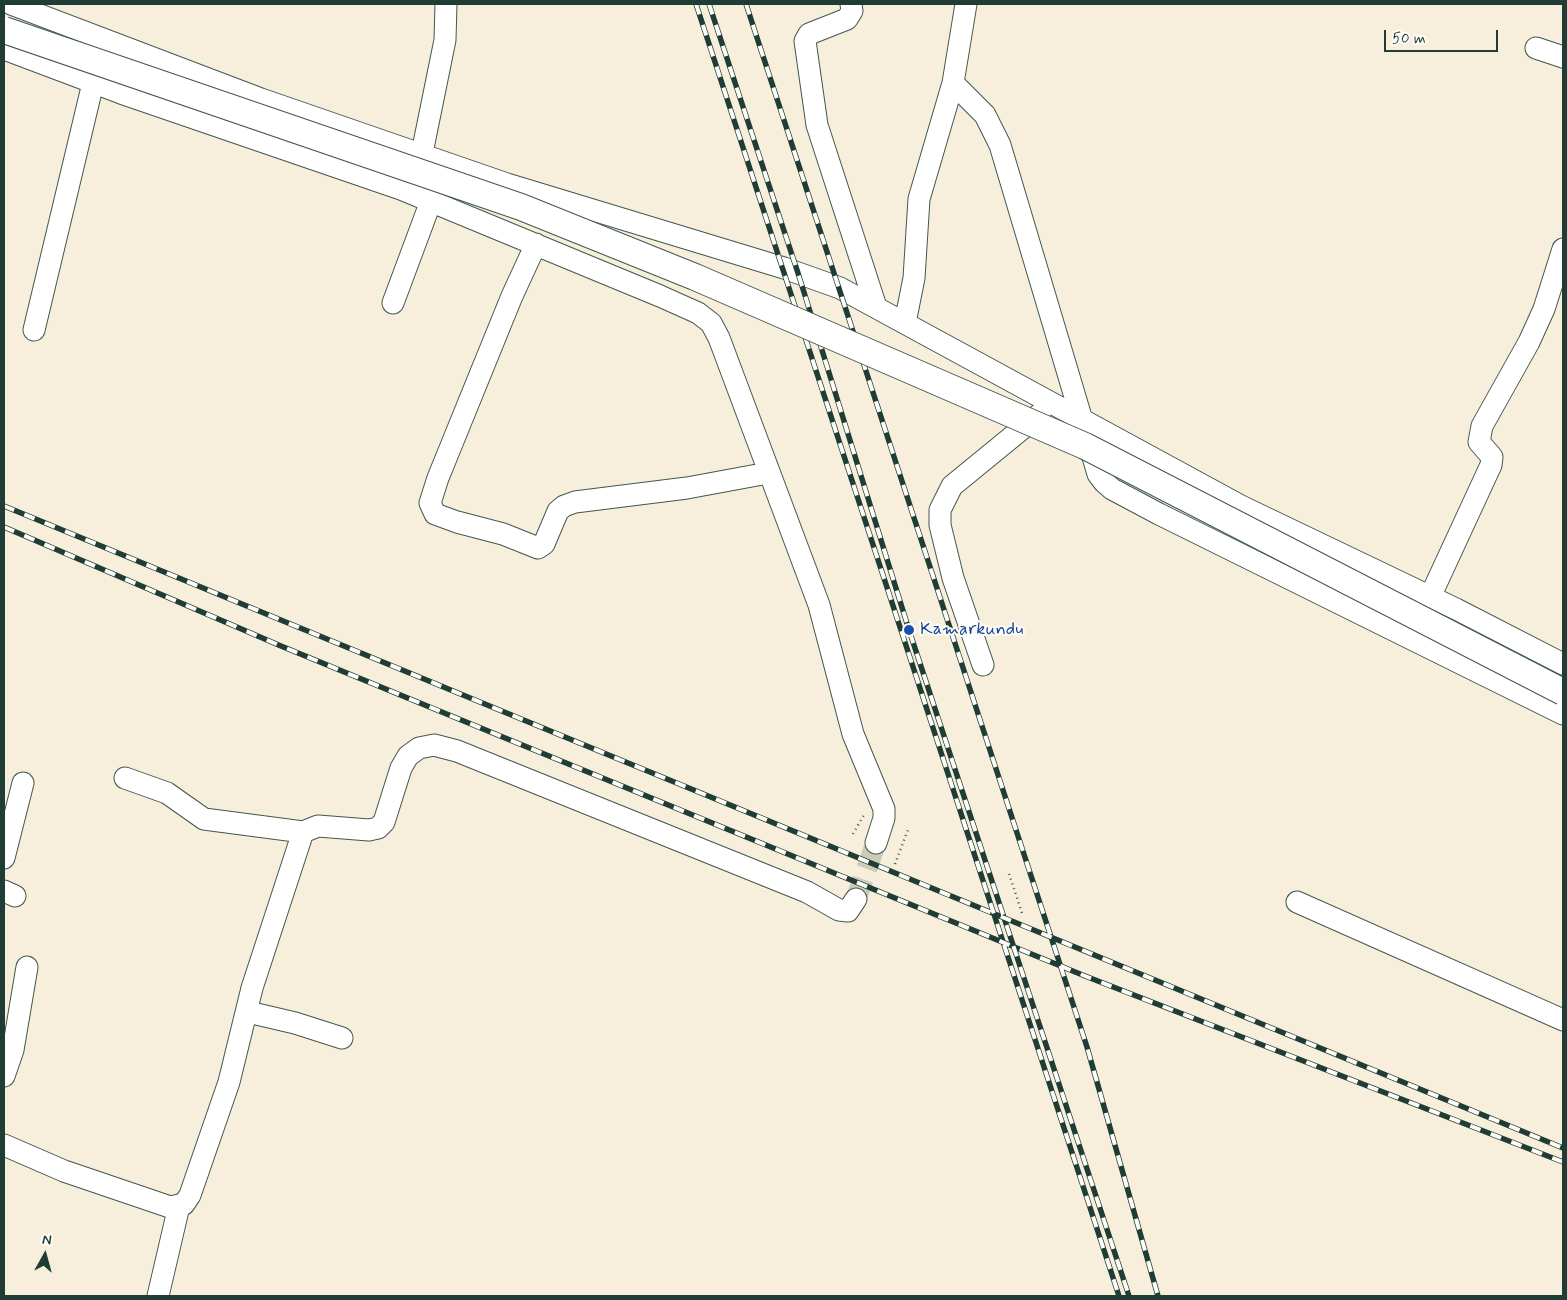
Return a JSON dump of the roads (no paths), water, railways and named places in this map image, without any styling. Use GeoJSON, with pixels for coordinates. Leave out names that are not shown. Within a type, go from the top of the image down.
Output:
{"type":"FeatureCollection","features":[{"type":"Feature","properties":{"kind":"main road"},"geometry":{"type":"LineString","coordinates":[[4,30],[521,207],[695,277],[1085,446],[1563,692]]}},
{"type":"Feature","properties":{"kind":"street"},"geometry":{"type":"LineString","coordinates":[[12,4],[261,99],[422,153],[507,184],[798,273],[840,288],[1241,506],[1430,597],[1563,664]]}},
{"type":"Feature","properties":{"kind":"street"},"geometry":{"type":"LineString","coordinates":[[422,153],[445,40],[446,4]]}},
{"type":"Feature","properties":{"kind":"street"},"geometry":{"type":"LineString","coordinates":[[851,4],[852,11],[847,19],[809,34],[805,41],[817,124],[876,307]]}},
{"type":"Feature","properties":{"kind":"street"},"geometry":{"type":"LineString","coordinates":[[905,323],[914,278],[919,199],[953,83],[966,4]]}},
{"type":"Feature","properties":{"kind":"street"},"geometry":{"type":"LineString","coordinates":[[1536,48],[1563,57]]}},
{"type":"Feature","properties":{"kind":"street"},"geometry":{"type":"LineString","coordinates":[[4,49],[92,83],[431,201],[698,313],[711,323],[719,338],[819,605],[853,734],[884,809],[884,818],[876,843]]}},
{"type":"Feature","properties":{"kind":"street"},"geometry":{"type":"LineString","coordinates":[[34,330],[92,83]]}},
{"type":"Feature","properties":{"kind":"street"},"geometry":{"type":"LineString","coordinates":[[953,83],[985,115],[1000,145],[1084,420],[1098,474],[1112,489],[1563,714]]}},
{"type":"Feature","properties":{"kind":"street"},"geometry":{"type":"LineString","coordinates":[[393,303],[431,201]]}},
{"type":"Feature","properties":{"kind":"street"},"geometry":{"type":"LineString","coordinates":[[536,244],[512,296],[438,478],[430,503],[435,514],[503,534],[538,548],[544,544],[558,511],[564,506],[575,502],[687,488],[768,472]]}},
{"type":"Feature","properties":{"kind":"street"},"geometry":{"type":"LineString","coordinates":[[1430,597],[1491,465],[1492,457],[1479,442],[1482,426],[1529,342],[1544,309],[1563,249]]}},
{"type":"Feature","properties":{"kind":"street"},"geometry":{"type":"LineString","coordinates":[[983,665],[953,578],[940,525],[940,510],[952,486],[1052,403]]}},
{"type":"Feature","properties":{"kind":"street"},"geometry":{"type":"LineString","coordinates":[[125,778],[167,793],[204,819],[303,832],[318,826],[369,830],[378,828],[384,822],[401,768],[408,756],[419,748],[434,746],[458,751],[798,888],[838,910],[848,911],[856,899]]}},
{"type":"Feature","properties":{"kind":"street"},"geometry":{"type":"LineString","coordinates":[[4,858],[23,782]]}},
{"type":"Feature","properties":{"kind":"street"},"geometry":{"type":"LineString","coordinates":[[4,1145],[64,1171],[170,1207],[184,1204],[190,1195],[229,1082],[248,1012],[252,988],[303,832]]}},
{"type":"Feature","properties":{"kind":"street"},"geometry":{"type":"LineString","coordinates":[[1297,902],[1563,1020]]}},
{"type":"Feature","properties":{"kind":"street"},"geometry":{"type":"LineString","coordinates":[[4,1076],[12,1050],[27,967]]}},
{"type":"Feature","properties":{"kind":"street"},"geometry":{"type":"LineString","coordinates":[[248,1012],[295,1023],[342,1038]]}},
{"type":"Feature","properties":{"kind":"street"},"geometry":{"type":"LineString","coordinates":[[158,1296],[180,1206]]}},
{"type":"Feature","properties":{"kind":"tunnel"},"geometry":{"type":"LineString","coordinates":[[856,899],[876,843]]}},
{"type":"Feature","properties":{"kind":"railway"},"geometry":{"type":"LineString","coordinates":[[696,4],[1119,1296]]}},
{"type":"Feature","properties":{"kind":"railway"},"geometry":{"type":"LineString","coordinates":[[709,4],[798,273],[909,630],[1129,1296]]}},
{"type":"Feature","properties":{"kind":"railway"},"geometry":{"type":"LineString","coordinates":[[746,4],[1087,1047],[1158,1296]]}},
{"type":"Feature","properties":{"kind":"railway"},"geometry":{"type":"LineString","coordinates":[[4,506],[1563,1148]]}},
{"type":"Feature","properties":{"kind":"railway"},"geometry":{"type":"LineString","coordinates":[[4,527],[281,646],[1085,976],[1563,1162]]}},
{"type":"Feature","properties":{"kind":"place","name":"Kamarkundu"},"geometry":{"type":"Point","coordinates":[909,630]}}]}
